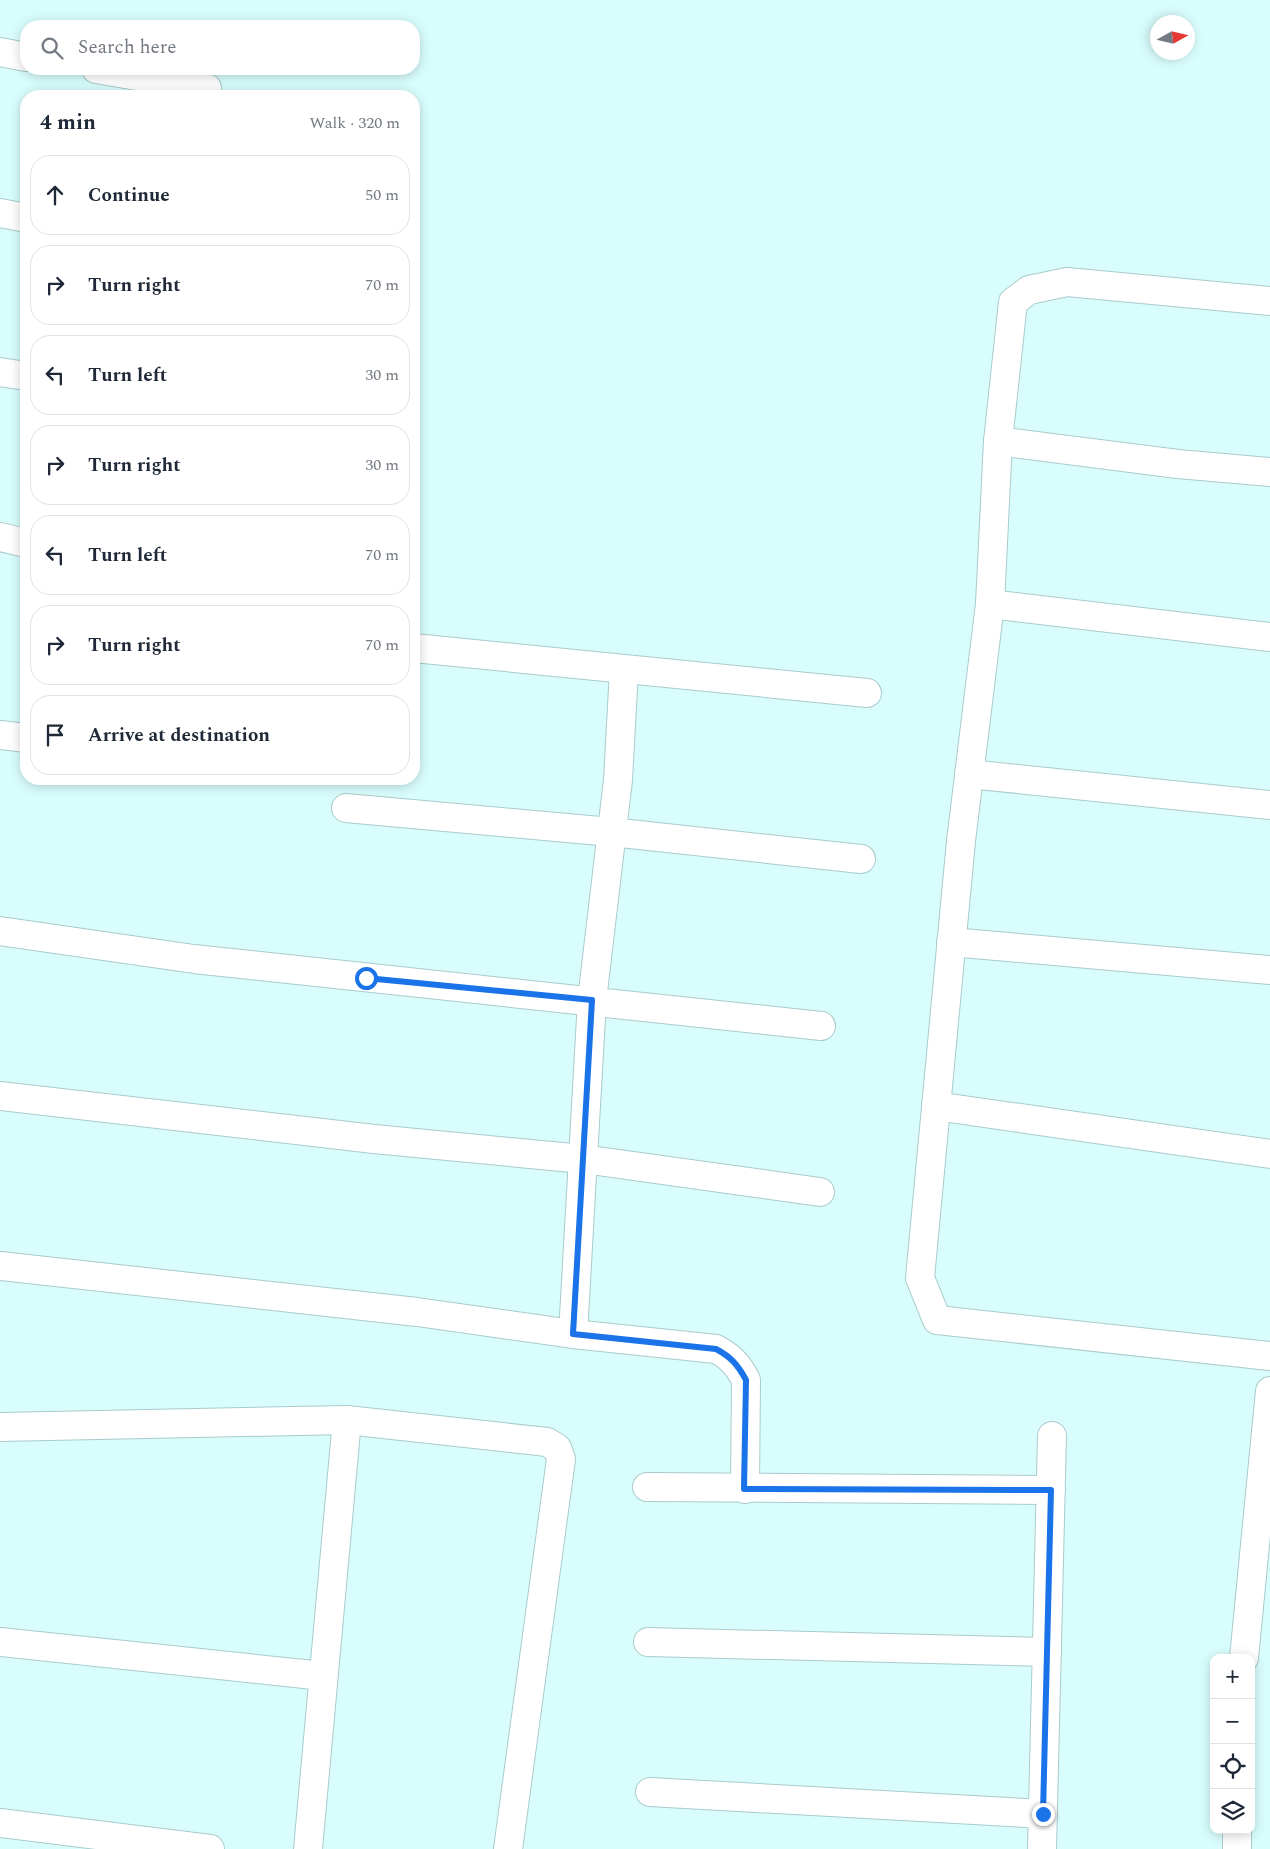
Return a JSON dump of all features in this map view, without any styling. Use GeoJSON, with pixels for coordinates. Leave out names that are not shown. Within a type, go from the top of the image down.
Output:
{"type":"FeatureCollection","features":[{"type":"Feature","properties":{"kind":"street"},"geometry":{"type":"LineString","coordinates":[[0,52],[20,55]]}},
{"type":"Feature","properties":{"kind":"street"},"geometry":{"type":"LineString","coordinates":[[131,75],[206,88]]}},
{"type":"Feature","properties":{"kind":"street"},"geometry":{"type":"LineString","coordinates":[[0,212],[20,217]]}},
{"type":"Feature","properties":{"kind":"street"},"geometry":{"type":"LineString","coordinates":[[1270,301],[1067,282],[1029,290],[1013,302],[998,441],[990,604],[951,942],[920,1278],[937,1320],[1270,1356]]}},
{"type":"Feature","properties":{"kind":"street"},"geometry":{"type":"LineString","coordinates":[[0,372],[20,375]]}},
{"type":"Feature","properties":{"kind":"street"},"geometry":{"type":"LineString","coordinates":[[998,441],[1178,464],[1270,472]]}},
{"type":"Feature","properties":{"kind":"street"},"geometry":{"type":"LineString","coordinates":[[0,537],[20,542]]}},
{"type":"Feature","properties":{"kind":"street"},"geometry":{"type":"LineString","coordinates":[[990,604],[1270,637]]}},
{"type":"Feature","properties":{"kind":"street"},"geometry":{"type":"LineString","coordinates":[[420,649],[867,693]]}},
{"type":"Feature","properties":{"kind":"street"},"geometry":{"type":"LineString","coordinates":[[573,1334],[592,1000],[618,780],[624,670]]}},
{"type":"Feature","properties":{"kind":"street"},"geometry":{"type":"LineString","coordinates":[[0,735],[20,737]]}},
{"type":"Feature","properties":{"kind":"street"},"geometry":{"type":"LineString","coordinates":[[969,774],[1270,805]]}},
{"type":"Feature","properties":{"kind":"street"},"geometry":{"type":"LineString","coordinates":[[346,808],[611,832],[861,859]]}},
{"type":"Feature","properties":{"kind":"street"},"geometry":{"type":"LineString","coordinates":[[0,931],[204,960],[821,1026]]}},
{"type":"Feature","properties":{"kind":"street"},"geometry":{"type":"LineString","coordinates":[[951,942],[1270,970]]}},
{"type":"Feature","properties":{"kind":"street"},"geometry":{"type":"LineString","coordinates":[[0,1096],[374,1139],[583,1159],[820,1192]]}},
{"type":"Feature","properties":{"kind":"street"},"geometry":{"type":"LineString","coordinates":[[936,1106],[1270,1154]]}},
{"type":"Feature","properties":{"kind":"street"},"geometry":{"type":"LineString","coordinates":[[0,1266],[418,1312],[573,1334],[716,1349],[730,1356],[739,1366],[746,1380],[744,1489]]}},
{"type":"Feature","properties":{"kind":"street"},"geometry":{"type":"LineString","coordinates":[[1244,1654],[1270,1392]]}},
{"type":"Feature","properties":{"kind":"street"},"geometry":{"type":"LineString","coordinates":[[0,1427],[346,1420],[547,1442],[557,1448],[561,1459],[508,1849]]}},
{"type":"Feature","properties":{"kind":"street"},"geometry":{"type":"LineString","coordinates":[[308,1849],[346,1420]]}},
{"type":"Feature","properties":{"kind":"street"},"geometry":{"type":"LineString","coordinates":[[1042,1849],[1052,1436]]}},
{"type":"Feature","properties":{"kind":"street"},"geometry":{"type":"LineString","coordinates":[[647,1487],[1051,1490]]}},
{"type":"Feature","properties":{"kind":"street"},"geometry":{"type":"LineString","coordinates":[[0,1642],[323,1676]]}},
{"type":"Feature","properties":{"kind":"street"},"geometry":{"type":"LineString","coordinates":[[648,1642],[1047,1652]]}},
{"type":"Feature","properties":{"kind":"street"},"geometry":{"type":"LineString","coordinates":[[650,1792],[1043,1814]]}},
{"type":"Feature","properties":{"kind":"street"},"geometry":{"type":"LineString","coordinates":[[0,1823],[210,1849]]}},
{"type":"Feature","properties":{"kind":"street"},"geometry":{"type":"LineString","coordinates":[[1237,1834],[1237,1849]]}},
{"type":"Feature","properties":{"kind":"route"},"geometry":{"type":"LineString","coordinates":[[366,978],[592,1000],[573,1334],[716,1349],[730,1356],[739,1366],[746,1380],[744,1489],[1051,1490],[1043,1814]]}}]}
